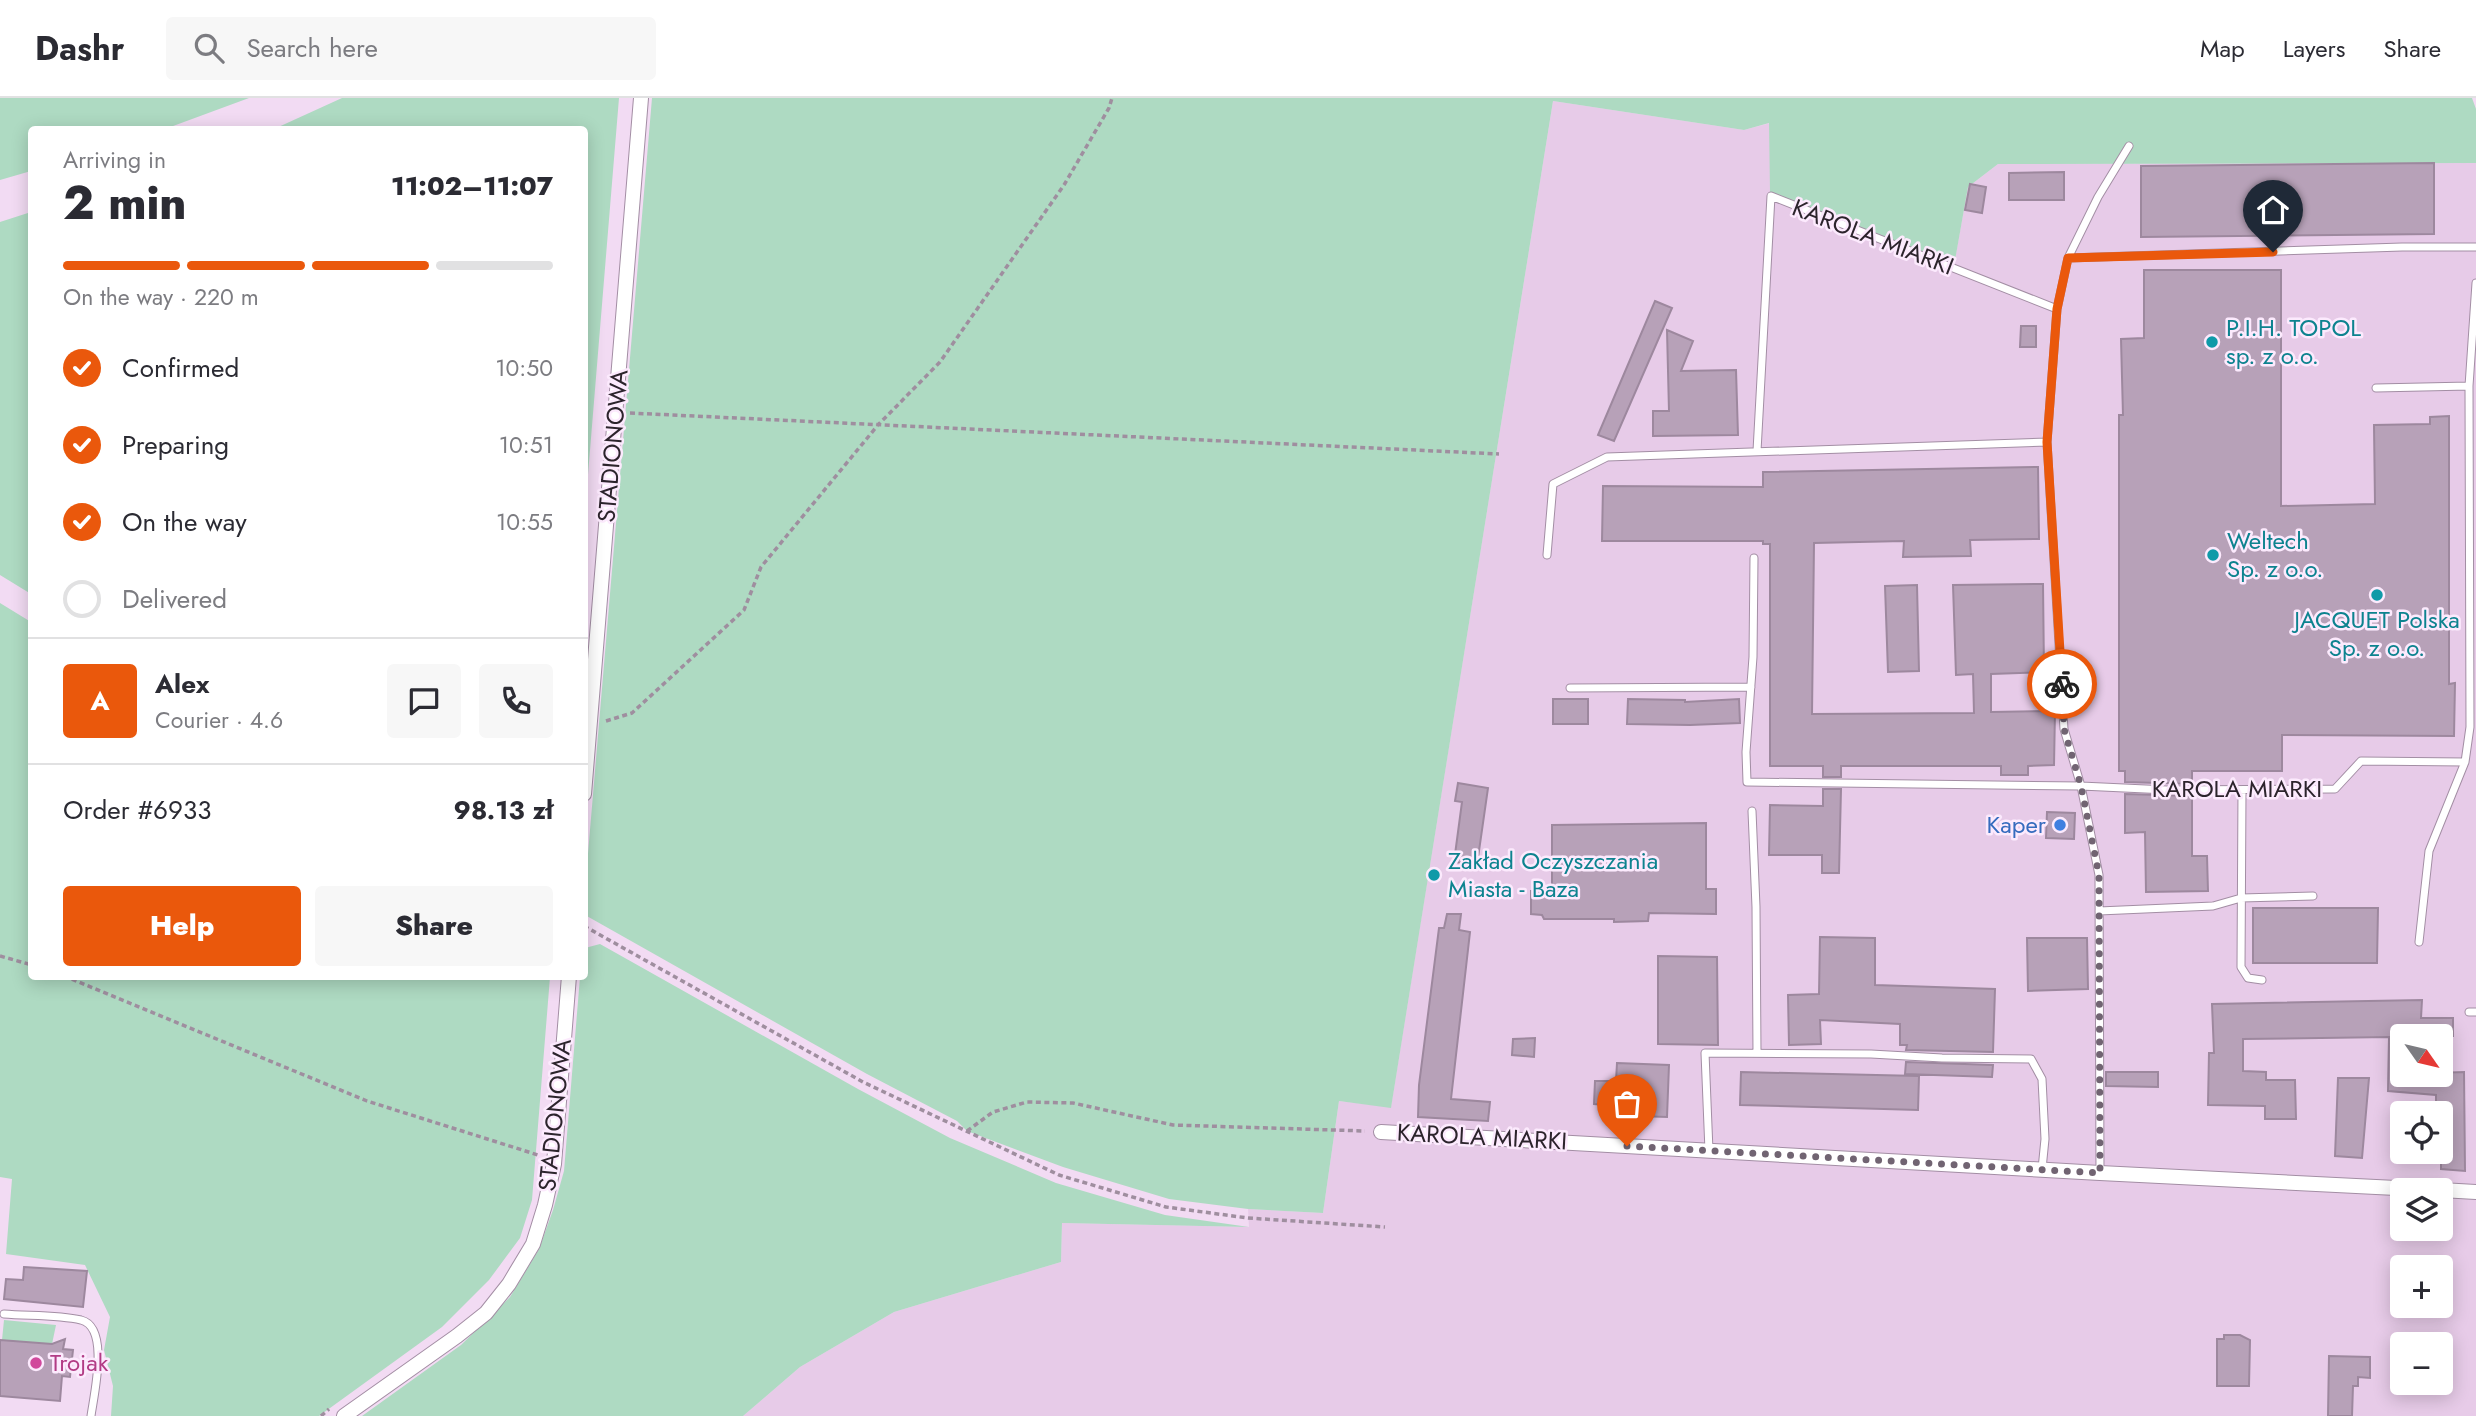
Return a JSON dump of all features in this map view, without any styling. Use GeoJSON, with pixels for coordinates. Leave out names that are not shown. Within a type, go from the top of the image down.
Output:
{"type":"FeatureCollection","features":[{"type":"Feature","properties":{"kind":"street","name":"STADIONOWA"},"geometry":{"type":"LineString","coordinates":[[588,748],[641,98]]}},
{"type":"Feature","properties":{"kind":"street","name":"STADIONOWA"},"geometry":{"type":"LineString","coordinates":[[340,1409],[457,1336],[486,1313],[509,1284],[533,1244],[554,1164],[569,980]]}},
{"type":"Feature","properties":{"kind":"street","name":"KAROLA MIARKI"},"geometry":{"type":"LineString","coordinates":[[1381,1132],[2390,1188]]}},
{"type":"Feature","properties":{"kind":"street"},"geometry":{"type":"LineString","coordinates":[[2453,1191],[2476,1192]]}},
{"type":"Feature","properties":{"kind":"lane"},"geometry":{"type":"LineString","coordinates":[[2100,1173],[2099,875],[2081,786],[2064,729],[2047,442],[2057,309],[2068,258],[2098,197],[2129,146]]}},
{"type":"Feature","properties":{"kind":"lane","name":"KAROLA MIARKI"},"geometry":{"type":"LineString","coordinates":[[1757,451],[1771,196],[2057,309]]}},
{"type":"Feature","properties":{"kind":"lane"},"geometry":{"type":"LineString","coordinates":[[2068,258],[2476,247]]}},
{"type":"Feature","properties":{"kind":"lane"},"geometry":{"type":"LineString","coordinates":[[2419,942],[2429,851],[2465,762],[2470,727],[2472,478],[2469,386],[2476,283]]}},
{"type":"Feature","properties":{"kind":"lane"},"geometry":{"type":"LineString","coordinates":[[2376,388],[2469,386]]}},
{"type":"Feature","properties":{"kind":"lane"},"geometry":{"type":"LineString","coordinates":[[1547,555],[1553,484],[1607,457],[2047,442]]}},
{"type":"Feature","properties":{"kind":"lane","name":"KAROLA MIARKI"},"geometry":{"type":"LineString","coordinates":[[1754,558],[1747,782],[2081,786],[2167,790],[2335,789],[2361,761],[2465,762]]}},
{"type":"Feature","properties":{"kind":"lane"},"geometry":{"type":"LineString","coordinates":[[1570,688],[1751,687]]}},
{"type":"Feature","properties":{"kind":"lane"},"geometry":{"type":"LineString","coordinates":[[2242,790],[2241,967],[2248,978],[2262,980]]}},
{"type":"Feature","properties":{"kind":"lane"},"geometry":{"type":"LineString","coordinates":[[1752,811],[1757,1053]]}},
{"type":"Feature","properties":{"kind":"lane"},"geometry":{"type":"LineString","coordinates":[[2099,911],[2213,906],[2241,898],[2313,896]]}},
{"type":"Feature","properties":{"kind":"lane"},"geometry":{"type":"LineString","coordinates":[[1709,1151],[1705,1053],[2031,1059],[2042,1079],[2045,1139],[2042,1170]]}},
{"type":"Feature","properties":{"kind":"lane"},"geometry":{"type":"LineString","coordinates":[[4,1314],[84,1320],[94,1330],[99,1342],[92,1416]]}},
{"type":"Feature","properties":{"kind":"path"},"geometry":{"type":"LineString","coordinates":[[590,725],[632,713],[744,610],[761,566],[878,425],[940,362],[1064,186],[1109,108],[1112,98]]}},
{"type":"Feature","properties":{"kind":"path"},"geometry":{"type":"LineString","coordinates":[[616,412],[1499,454]]}},
{"type":"Feature","properties":{"kind":"path"},"geometry":{"type":"LineString","coordinates":[[588,928],[863,1082],[1059,1175],[1167,1207],[1248,1218],[1385,1227]]}},
{"type":"Feature","properties":{"kind":"path"},"geometry":{"type":"LineString","coordinates":[[0,956],[28,964]]}},
{"type":"Feature","properties":{"kind":"path"},"geometry":{"type":"LineString","coordinates":[[74,980],[367,1101],[540,1155],[539,1167]]}},
{"type":"Feature","properties":{"kind":"path"},"geometry":{"type":"LineString","coordinates":[[967,1131],[993,1112],[1027,1102],[1039,1102],[1073,1103],[1173,1125],[1381,1132]]}},
{"type":"Feature","properties":{"kind":"path"},"geometry":{"type":"LineString","coordinates":[[321,1416],[340,1409]]}},
{"type":"Feature","properties":{"kind":"shaded area"},"geometry":{"type":"Polygon","coordinates":[[[1553,101],[1744,130],[1770,123],[1954,265],[1968,187],[1998,164],[2476,163],[2476,1416],[743,1416],[800,1367],[894,1312],[1061,1262],[1062,1223],[1249,1227],[1248,1209],[1323,1213],[1339,1101],[1391,1107],[1553,101]]]}},
{"type":"Feature","properties":{"kind":"green space"},"geometry":{"type":"Polygon","coordinates":[[[0,98],[249,98],[173,126],[28,126],[28,172],[0,180],[0,98]]]}},
{"type":"Feature","properties":{"kind":"green space"},"geometry":{"type":"Polygon","coordinates":[[[342,98],[619,98],[588,475],[588,126],[281,126],[342,98]]]}},
{"type":"Feature","properties":{"kind":"green space"},"geometry":{"type":"Polygon","coordinates":[[[652,98],[2472,98],[2476,109],[2476,163],[1998,164],[1968,187],[1954,266],[1770,192],[1769,123],[1744,130],[1553,101],[1391,1108],[1339,1101],[1323,1213],[1248,1209],[1169,1199],[1063,1167],[967,1131],[957,1121],[867,1074],[588,917],[588,854],[652,98]]]}},
{"type":"Feature","properties":{"kind":"green space"},"geometry":{"type":"Polygon","coordinates":[[[28,213],[28,592],[0,575],[0,222],[28,213]]]}},
{"type":"Feature","properties":{"kind":"green space"},"geometry":{"type":"Polygon","coordinates":[[[0,603],[28,620],[28,980],[550,980],[532,1200],[520,1238],[489,1280],[442,1327],[319,1416],[111,1416],[113,1386],[104,1350],[110,1317],[85,1265],[6,1254],[12,1179],[0,1177],[0,603]]]}},
{"type":"Feature","properties":{"kind":"green space"},"geometry":{"type":"Polygon","coordinates":[[[600,944],[950,1138],[1056,1183],[1165,1215],[1249,1227],[1062,1223],[1061,1262],[894,1312],[800,1367],[743,1416],[362,1416],[461,1345],[510,1297],[539,1249],[564,1171],[580,980],[588,980],[588,947],[600,944]]]}},
{"type":"Feature","properties":{"kind":"green space"},"geometry":{"type":"Polygon","coordinates":[[[4,1320],[56,1325],[52,1344],[2,1340],[4,1320]]]}},
{"type":"Feature","properties":{"kind":"building"},"geometry":{"type":"Polygon","coordinates":[[[2434,163],[2434,234],[2141,237],[2141,166],[2434,163]]]}},
{"type":"Feature","properties":{"kind":"building"},"geometry":{"type":"Polygon","coordinates":[[[2064,172],[2064,200],[2009,200],[2009,173],[2064,172]]]}},
{"type":"Feature","properties":{"kind":"building"},"geometry":{"type":"Polygon","coordinates":[[[1970,184],[1986,187],[1982,213],[1965,210],[1970,184]]]}},
{"type":"Feature","properties":{"kind":"building"},"geometry":{"type":"Polygon","coordinates":[[[2144,270],[2281,270],[2281,506],[2375,504],[2374,425],[2430,424],[2430,417],[2449,416],[2449,684],[2455,683],[2454,736],[2282,735],[2282,771],[2192,771],[2192,784],[2125,782],[2125,771],[2119,771],[2119,415],[2123,415],[2121,339],[2144,338],[2144,270]]]}},
{"type":"Feature","properties":{"kind":"building"},"geometry":{"type":"Polygon","coordinates":[[[1655,301],[1672,308],[1614,441],[1598,435],[1655,301]]]}},
{"type":"Feature","properties":{"kind":"building"},"geometry":{"type":"Polygon","coordinates":[[[2021,326],[2036,326],[2036,347],[2020,347],[2021,326]]]}},
{"type":"Feature","properties":{"kind":"building"},"geometry":{"type":"Polygon","coordinates":[[[1667,330],[1693,341],[1681,371],[1736,370],[1738,435],[1653,436],[1653,411],[1669,411],[1667,330]]]}},
{"type":"Feature","properties":{"kind":"building"},"geometry":{"type":"Polygon","coordinates":[[[2038,467],[2039,539],[1970,540],[1971,556],[1903,557],[1904,541],[1814,543],[1812,714],[1974,713],[1973,674],[1956,675],[1953,585],[2043,584],[2044,672],[1991,674],[1991,712],[2055,711],[2054,765],[2028,766],[2028,775],[2001,775],[2001,766],[1841,766],[1841,777],[1823,777],[1823,766],[1770,766],[1770,544],[1763,544],[1763,541],[1602,541],[1603,486],[1763,487],[1763,472],[2038,467]]]}},
{"type":"Feature","properties":{"kind":"building"},"geometry":{"type":"Polygon","coordinates":[[[1917,585],[1919,671],[1888,672],[1885,586],[1917,585]]]}},
{"type":"Feature","properties":{"kind":"building"},"geometry":{"type":"Polygon","coordinates":[[[1553,699],[1588,699],[1588,724],[1553,724],[1553,699]]]}},
{"type":"Feature","properties":{"kind":"building"},"geometry":{"type":"Polygon","coordinates":[[[1628,699],[1685,702],[1739,699],[1740,723],[1627,724],[1628,699]]]}},
{"type":"Feature","properties":{"kind":"building"},"geometry":{"type":"Polygon","coordinates":[[[1458,783],[1488,788],[1477,865],[1454,862],[1462,802],[1455,801],[1458,783]]]}},
{"type":"Feature","properties":{"kind":"building"},"geometry":{"type":"Polygon","coordinates":[[[1823,789],[1841,789],[1839,873],[1822,873],[1822,855],[1769,855],[1770,805],[1823,806],[1823,789]]]}},
{"type":"Feature","properties":{"kind":"building"},"geometry":{"type":"Polygon","coordinates":[[[2125,794],[2192,796],[2192,856],[2207,856],[2208,891],[2146,892],[2145,832],[2125,833],[2125,794]]]}},
{"type":"Feature","properties":{"kind":"building","name":"Kaper"},"geometry":{"type":"Polygon","coordinates":[[[2047,812],[2075,813],[2074,839],[2046,838],[2047,812]]]}},
{"type":"Feature","properties":{"kind":"building"},"geometry":{"type":"Polygon","coordinates":[[[1706,823],[1706,889],[1716,889],[1716,914],[1649,913],[1648,921],[1614,922],[1614,919],[1544,919],[1542,915],[1531,914],[1531,891],[1552,888],[1552,825],[1706,823]]]}},
{"type":"Feature","properties":{"kind":"building"},"geometry":{"type":"Polygon","coordinates":[[[2253,908],[2378,908],[2377,963],[2253,963],[2253,908]]]}},
{"type":"Feature","properties":{"kind":"building"},"geometry":{"type":"Polygon","coordinates":[[[1447,914],[1461,914],[1459,930],[1470,932],[1451,1099],[1490,1102],[1488,1121],[1418,1117],[1419,1085],[1439,928],[1444,928],[1447,914]]]}},
{"type":"Feature","properties":{"kind":"building"},"geometry":{"type":"Polygon","coordinates":[[[1820,937],[1875,938],[1875,985],[1995,989],[1993,1052],[1906,1050],[1907,1045],[1900,1045],[1900,1024],[1820,1020],[1821,1044],[1789,1045],[1788,995],[1819,994],[1820,937]]]}},
{"type":"Feature","properties":{"kind":"building"},"geometry":{"type":"Polygon","coordinates":[[[2027,938],[2087,938],[2088,989],[2028,991],[2027,938]]]}},
{"type":"Feature","properties":{"kind":"building"},"geometry":{"type":"Polygon","coordinates":[[[1658,956],[1717,957],[1718,1045],[1658,1044],[1658,956]]]}},
{"type":"Feature","properties":{"kind":"building"},"geometry":{"type":"Polygon","coordinates":[[[2422,1000],[2421,1018],[2453,1018],[2453,1024],[2390,1024],[2390,1087],[2454,1087],[2454,1072],[2464,1072],[2465,1171],[2441,1169],[2441,1164],[2453,1164],[2453,1101],[2436,1101],[2436,1095],[2388,1091],[2389,1037],[2243,1039],[2243,1071],[2266,1072],[2266,1080],[2295,1080],[2296,1119],[2265,1119],[2265,1106],[2208,1105],[2209,1053],[2214,1053],[2212,1004],[2422,1000]]]}},
{"type":"Feature","properties":{"kind":"building"},"geometry":{"type":"Polygon","coordinates":[[[1535,1038],[1534,1057],[1512,1055],[1513,1039],[1535,1038]]]}},
{"type":"Feature","properties":{"kind":"building"},"geometry":{"type":"Polygon","coordinates":[[[1906,1062],[1993,1065],[1992,1077],[1905,1074],[1906,1062]]]}},
{"type":"Feature","properties":{"kind":"building"},"geometry":{"type":"Polygon","coordinates":[[[1617,1063],[1669,1065],[1667,1117],[1606,1115],[1606,1105],[1594,1104],[1595,1081],[1616,1081],[1617,1063]]]}},
{"type":"Feature","properties":{"kind":"building"},"geometry":{"type":"Polygon","coordinates":[[[1741,1072],[1919,1076],[1918,1110],[1740,1105],[1741,1072]]]}},
{"type":"Feature","properties":{"kind":"building"},"geometry":{"type":"Polygon","coordinates":[[[2106,1072],[2158,1072],[2158,1087],[2106,1086],[2106,1072]]]}},
{"type":"Feature","properties":{"kind":"building"},"geometry":{"type":"Polygon","coordinates":[[[2338,1078],[2369,1078],[2362,1158],[2335,1156],[2338,1078]]]}},
{"type":"Feature","properties":{"kind":"building"},"geometry":{"type":"Polygon","coordinates":[[[24,1267],[87,1271],[83,1307],[4,1299],[6,1279],[23,1280],[24,1267]]]}},
{"type":"Feature","properties":{"kind":"building"},"geometry":{"type":"Polygon","coordinates":[[[2224,1335],[2240,1335],[2250,1340],[2249,1386],[2217,1386],[2217,1339],[2224,1339],[2224,1335]]]}},
{"type":"Feature","properties":{"kind":"building","name":"Trojak"},"geometry":{"type":"Polygon","coordinates":[[[65,1339],[63,1349],[73,1350],[70,1377],[62,1376],[60,1401],[0,1396],[0,1340],[52,1344],[65,1339]]]}},
{"type":"Feature","properties":{"kind":"building"},"geometry":{"type":"Polygon","coordinates":[[[2329,1356],[2370,1357],[2370,1378],[2358,1377],[2358,1386],[2353,1386],[2352,1416],[2328,1416],[2329,1356]]]}},
{"type":"Feature","properties":{"kind":"way so far"},"geometry":{"type":"LineString","coordinates":[[1627,1146],[2100,1173],[2099,875],[2081,786],[2064,729],[2062,684]]}},
{"type":"Feature","properties":{"kind":"place","name":"P.I.H. TOPOL sp. z o.o."},"geometry":{"type":"Point","coordinates":[2212,342]}},
{"type":"Feature","properties":{"kind":"place","name":"Weltech Sp. z o.o."},"geometry":{"type":"Point","coordinates":[2213,555]}},
{"type":"Feature","properties":{"kind":"place","name":"JACQUET Polska Sp. z o.o."},"geometry":{"type":"Point","coordinates":[2377,595]}},
{"type":"Feature","properties":{"kind":"place","name":"Kaper"},"geometry":{"type":"Point","coordinates":[2060,825]}},
{"type":"Feature","properties":{"kind":"place","name":"Zakład Oczyszczania Miasta - Baza"},"geometry":{"type":"Point","coordinates":[1434,875]}},
{"type":"Feature","properties":{"kind":"place","name":"Trojak"},"geometry":{"type":"Point","coordinates":[36,1363]}},
{"type":"Feature","properties":{"kind":"route"},"geometry":{"type":"LineString","coordinates":[[2062,684],[2047,442],[2057,309],[2068,258],[2273,252]]}}]}
